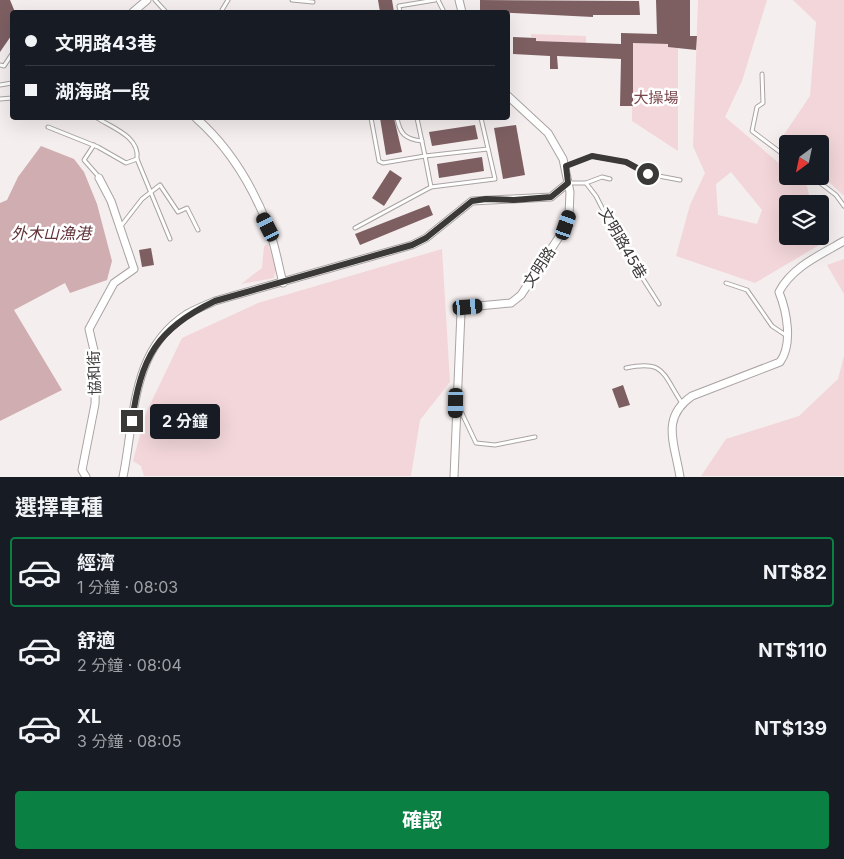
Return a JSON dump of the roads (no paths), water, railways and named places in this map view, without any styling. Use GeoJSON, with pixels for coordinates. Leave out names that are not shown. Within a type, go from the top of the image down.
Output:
{"type":"FeatureCollection","features":[{"type":"Feature","properties":{"kind":"street"},"geometry":{"type":"LineString","coordinates":[[135,10],[146,0]]}},
{"type":"Feature","properties":{"kind":"street","name":"文明路"},"geometry":{"type":"LineString","coordinates":[[454,476],[461,312],[468,307],[511,303],[522,295],[566,225],[571,205],[566,166],[548,133],[510,98]]}},
{"type":"Feature","properties":{"kind":"street"},"geometry":{"type":"LineString","coordinates":[[198,120],[218,136],[237,163],[268,227],[282,283]]}},
{"type":"Feature","properties":{"kind":"street","name":"協和街"},"geometry":{"type":"LineString","coordinates":[[86,476],[82,470],[95,404],[96,359],[89,329],[114,283],[134,268],[121,226],[99,178]]}},
{"type":"Feature","properties":{"kind":"street"},"geometry":{"type":"LineString","coordinates":[[123,476],[137,385],[146,362],[174,325],[188,314],[215,301],[412,245],[426,238],[472,201],[551,197],[568,183]]}},
{"type":"Feature","properties":{"kind":"street"},"geometry":{"type":"LineString","coordinates":[[680,476],[671,429],[674,414],[682,403],[692,396],[780,362],[785,355],[788,336],[779,292],[785,281],[794,271],[844,241]]}},
{"type":"Feature","properties":{"kind":"lane"},"geometry":{"type":"LineString","coordinates":[[154,0],[164,10]]}},
{"type":"Feature","properties":{"kind":"lane"},"geometry":{"type":"LineString","coordinates":[[222,10],[228,0]]}},
{"type":"Feature","properties":{"kind":"lane"},"geometry":{"type":"LineString","coordinates":[[292,0],[313,2]]}},
{"type":"Feature","properties":{"kind":"lane"},"geometry":{"type":"LineString","coordinates":[[400,10],[399,6],[437,0]]}},
{"type":"Feature","properties":{"kind":"lane"},"geometry":{"type":"LineString","coordinates":[[0,64],[4,66],[10,57]]}},
{"type":"Feature","properties":{"kind":"lane"},"geometry":{"type":"LineString","coordinates":[[762,74],[763,103],[757,107],[752,132],[779,152]]}},
{"type":"Feature","properties":{"kind":"lane"},"geometry":{"type":"LineString","coordinates":[[99,120],[132,139],[138,150],[137,159],[170,239]]}},
{"type":"Feature","properties":{"kind":"lane"},"geometry":{"type":"LineString","coordinates":[[371,120],[380,161],[383,164],[425,156],[488,149]]}},
{"type":"Feature","properties":{"kind":"lane"},"geometry":{"type":"LineString","coordinates":[[397,120],[400,131],[405,137],[422,142]]}},
{"type":"Feature","properties":{"kind":"lane"},"geometry":{"type":"LineString","coordinates":[[417,120],[431,187]]}},
{"type":"Feature","properties":{"kind":"lane"},"geometry":{"type":"LineString","coordinates":[[355,228],[431,187],[495,179],[481,120]]}},
{"type":"Feature","properties":{"kind":"lane"},"geometry":{"type":"LineString","coordinates":[[48,127],[94,145],[126,163],[137,159]]}},
{"type":"Feature","properties":{"kind":"lane"},"geometry":{"type":"LineString","coordinates":[[94,145],[84,160],[99,178]]}},
{"type":"Feature","properties":{"kind":"lane"},"geometry":{"type":"LineString","coordinates":[[566,166],[592,156],[626,162],[648,174],[680,180]]}},
{"type":"Feature","properties":{"kind":"lane"},"geometry":{"type":"LineString","coordinates":[[568,183],[586,184],[602,177],[610,179]]}},
{"type":"Feature","properties":{"kind":"lane","name":"文明路45巷"},"geometry":{"type":"LineString","coordinates":[[586,184],[596,196],[619,241],[659,304]]}},
{"type":"Feature","properties":{"kind":"lane"},"geometry":{"type":"LineString","coordinates":[[121,226],[150,191],[160,185],[178,212],[187,208],[198,230]]}},
{"type":"Feature","properties":{"kind":"lane"},"geometry":{"type":"LineString","coordinates":[[823,185],[836,195],[844,206]]}},
{"type":"Feature","properties":{"kind":"lane"},"geometry":{"type":"LineString","coordinates":[[726,283],[747,290],[772,326],[788,336]]}},
{"type":"Feature","properties":{"kind":"lane"},"geometry":{"type":"LineString","coordinates":[[626,368],[647,364],[659,368],[682,403]]}},
{"type":"Feature","properties":{"kind":"lane"},"geometry":{"type":"LineString","coordinates":[[456,403],[461,408],[476,443],[495,445],[535,437]]}},
{"type":"Feature","properties":{"kind":"water","name":"外木山漁港"},"geometry":{"type":"Polygon","coordinates":[[[41,146],[74,159],[84,172],[97,204],[112,261],[107,280],[70,293],[65,283],[14,310],[62,390],[0,421],[0,203],[7,200],[18,177],[41,146]]]}},
{"type":"Feature","properties":{"kind":"park label","name":"大操場"},"geometry":{"type":"Point","coordinates":[656,97]}}]}
